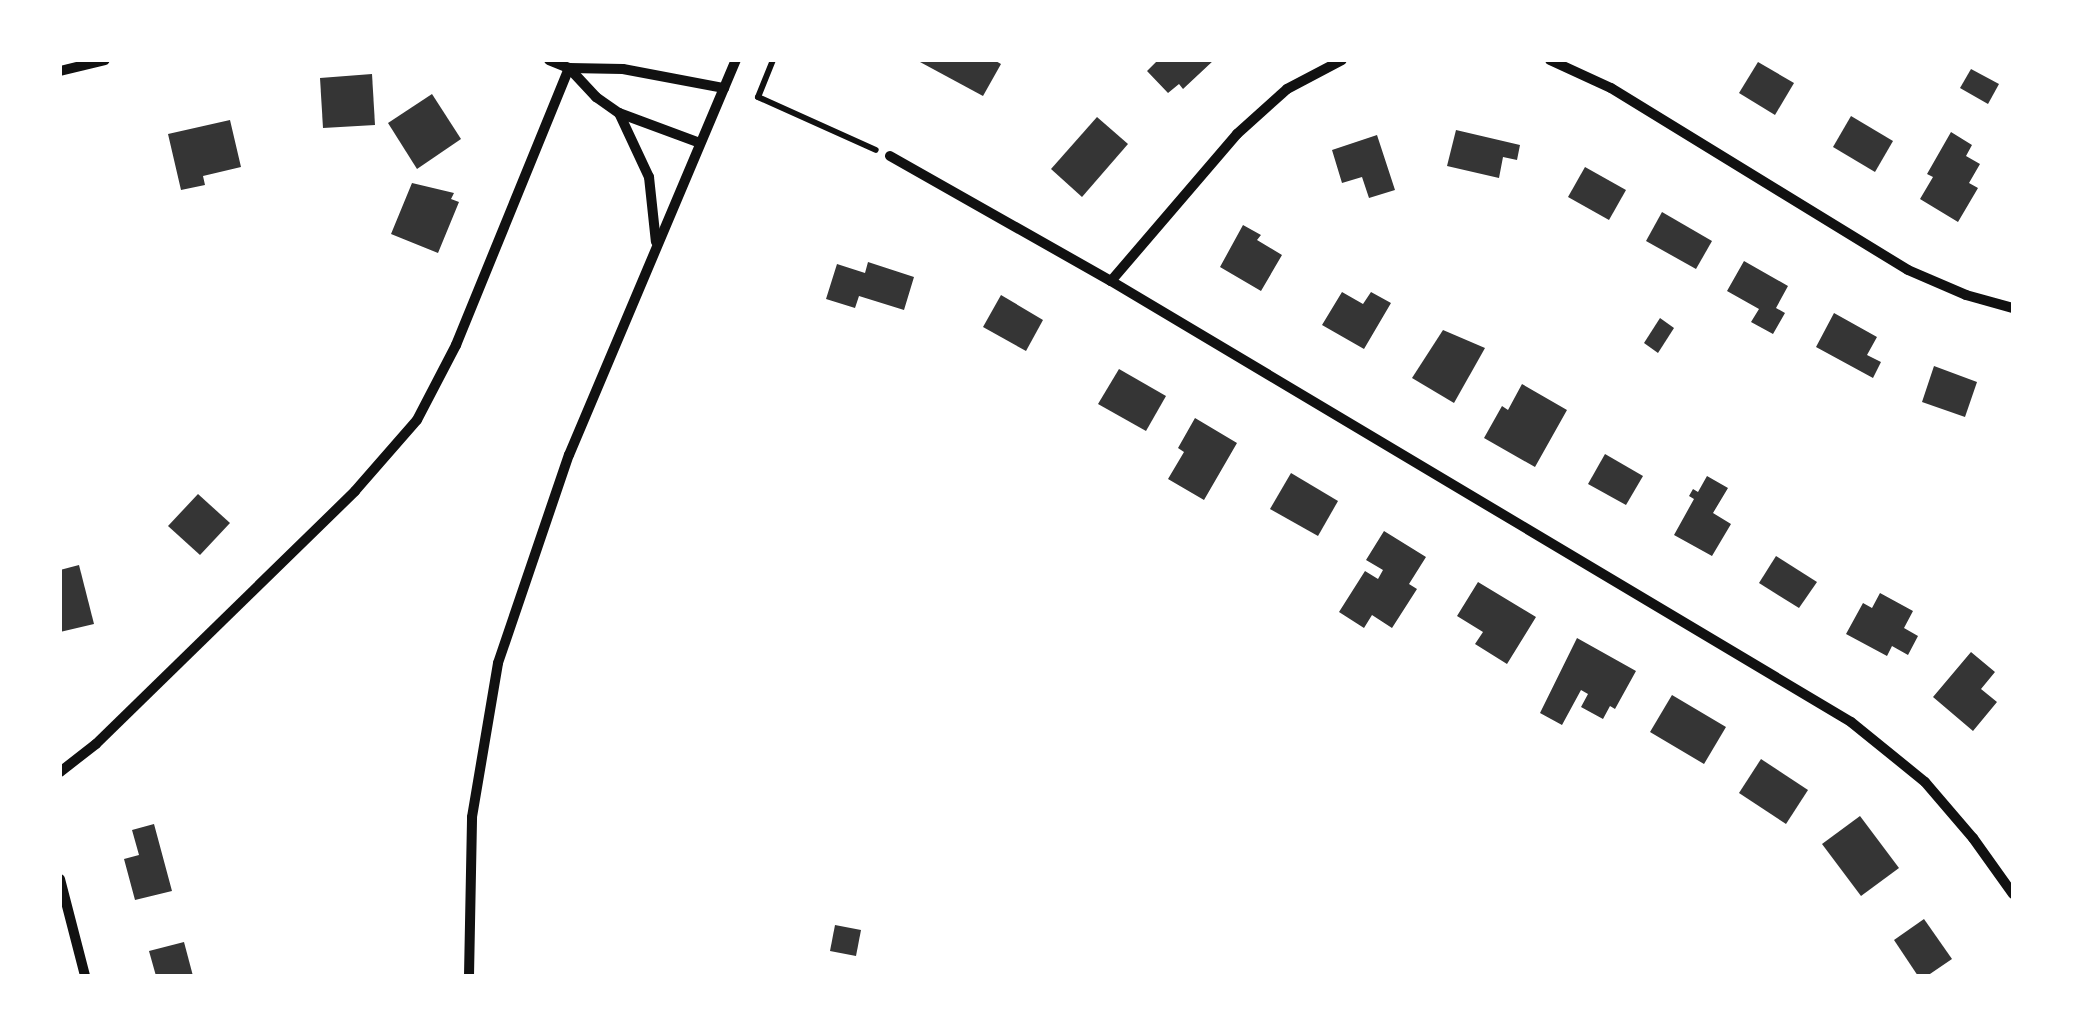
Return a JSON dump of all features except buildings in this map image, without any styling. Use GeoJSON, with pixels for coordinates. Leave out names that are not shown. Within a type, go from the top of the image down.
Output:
{"type":"FeatureCollection","features":[{"type":"Feature","properties":{"kind":"street"},"geometry":{"type":"LineString","coordinates":[[60,71],[105,60]]}},
{"type":"Feature","properties":{"kind":"street"},"geometry":{"type":"LineString","coordinates":[[549,60],[570,68],[623,69],[724,88]]}},
{"type":"Feature","properties":{"kind":"street"},"geometry":{"type":"LineString","coordinates":[[469,976],[472,816],[498,663],[549,509],[736,60]]}},
{"type":"Feature","properties":{"kind":"street"},"geometry":{"type":"LineString","coordinates":[[1111,281],[1237,134],[1287,89],[1342,60]]}},
{"type":"Feature","properties":{"kind":"street"},"geometry":{"type":"LineString","coordinates":[[1550,60],[1611,88],[1908,270],[1966,296],[2013,308]]}},
{"type":"Feature","properties":{"kind":"street"},"geometry":{"type":"LineString","coordinates":[[570,68],[596,98],[619,113],[700,143]]}},
{"type":"Feature","properties":{"kind":"street"},"geometry":{"type":"LineString","coordinates":[[60,772],[96,744],[355,491],[417,420],[456,345],[570,68]]}},
{"type":"Feature","properties":{"kind":"street"},"geometry":{"type":"LineString","coordinates":[[619,113],[650,176],[656,248]]}},
{"type":"Feature","properties":{"kind":"street"},"geometry":{"type":"LineString","coordinates":[[890,156],[1111,281],[1851,722],[1925,782],[2013,894]]}},
{"type":"Feature","properties":{"kind":"street"},"geometry":{"type":"LineString","coordinates":[[60,878],[85,976]]}},
{"type":"Feature","properties":{"kind":"path"},"geometry":{"type":"LineString","coordinates":[[772,60],[758,97],[890,156]]}}]}
